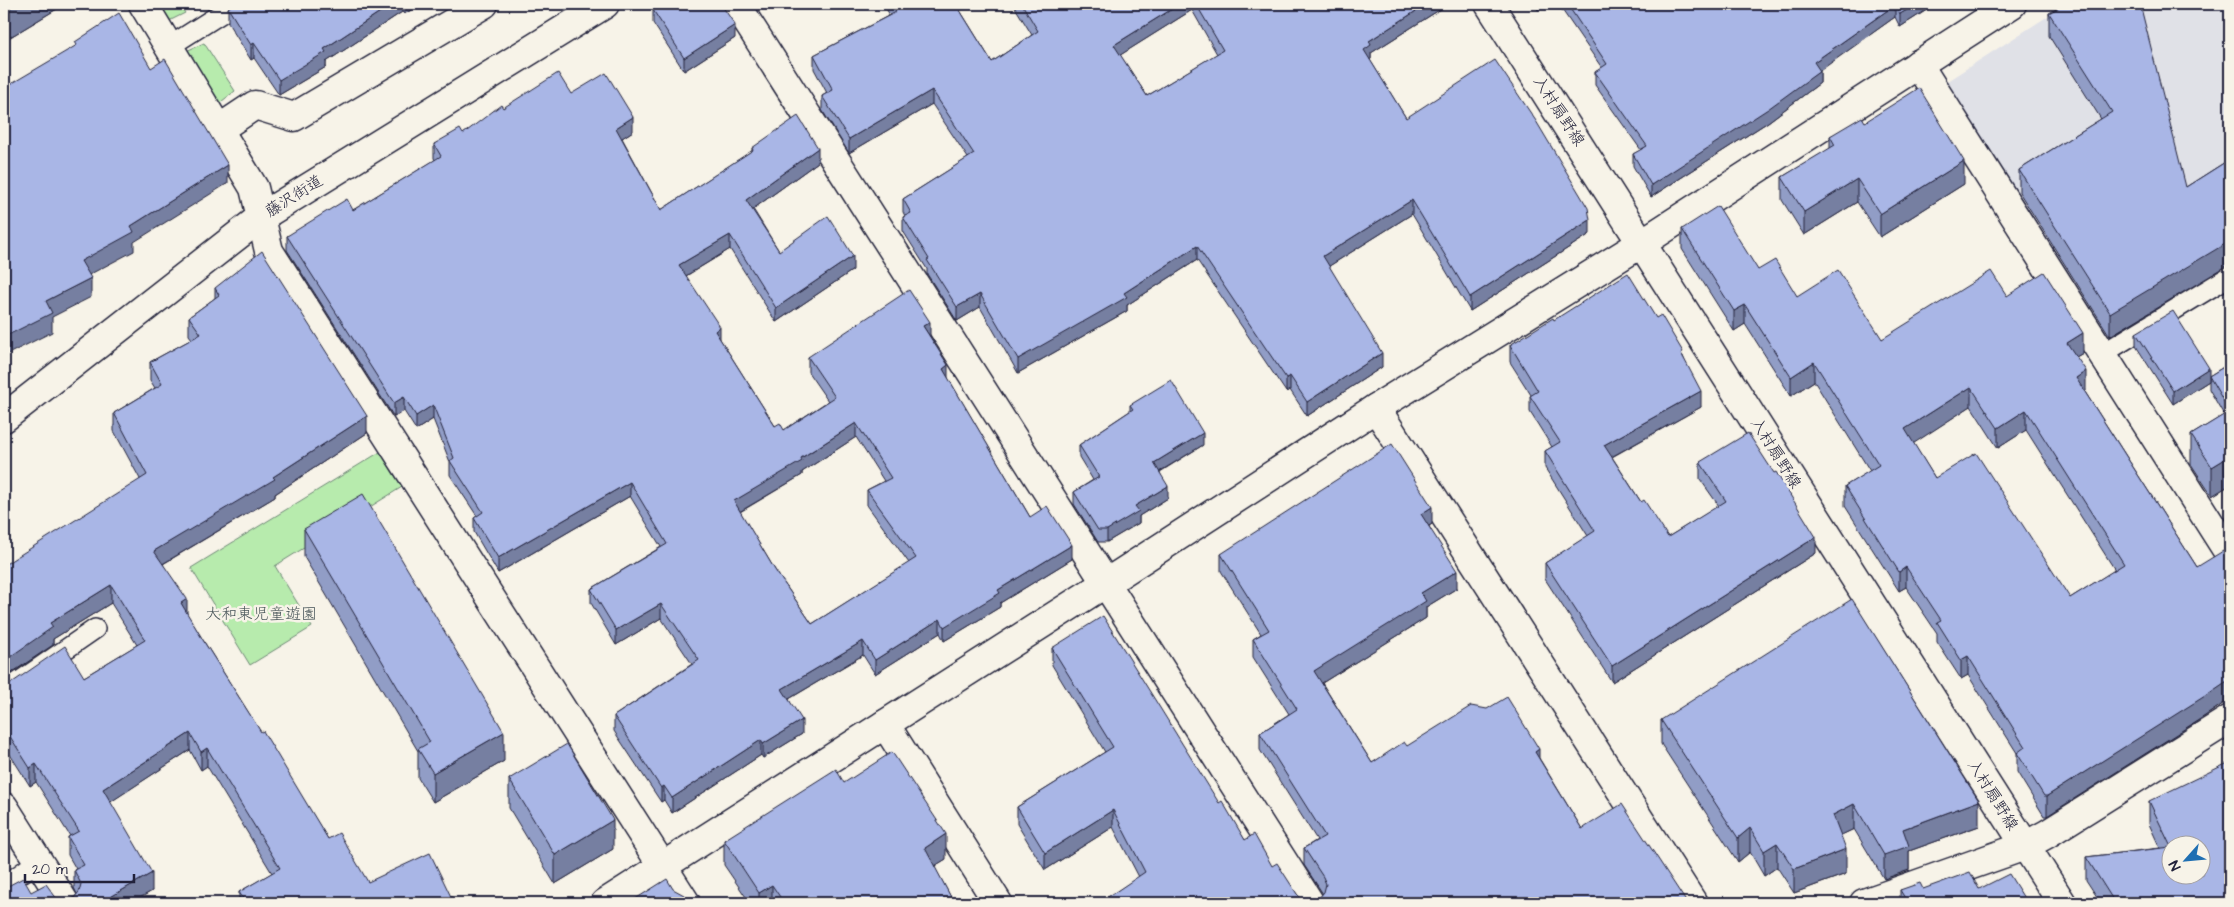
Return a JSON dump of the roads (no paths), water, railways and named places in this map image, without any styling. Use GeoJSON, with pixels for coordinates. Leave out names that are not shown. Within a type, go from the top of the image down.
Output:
{"type":"FeatureCollection","features":[{"type":"Feature","properties":{"kind":"main road"},"geometry":{"type":"LineString","coordinates":[[143,4],[254,188],[269,251],[686,903]]}},
{"type":"Feature","properties":{"kind":"main road"},"geometry":{"type":"LineString","coordinates":[[219,129],[255,105],[294,117],[484,4]]}},
{"type":"Feature","properties":{"kind":"main road","name":"藤沢街道"},"geometry":{"type":"LineString","coordinates":[[4,418],[261,217],[605,4]]}},
{"type":"Feature","properties":{"kind":"main road"},"geometry":{"type":"LineString","coordinates":[[736,4],[1310,903]]}},
{"type":"Feature","properties":{"kind":"main road","name":"入村扇野線"},"geometry":{"type":"LineString","coordinates":[[1489,4],[2062,903]]}},
{"type":"Feature","properties":{"kind":"main road"},"geometry":{"type":"LineString","coordinates":[[605,903],[1376,408],[1642,243],[2012,4]]}},
{"type":"Feature","properties":{"kind":"main road"},"geometry":{"type":"LineString","coordinates":[[1918,64],[2230,555]]}},
{"type":"Feature","properties":{"kind":"main road"},"geometry":{"type":"LineString","coordinates":[[1376,408],[1693,903]]}},
{"type":"Feature","properties":{"kind":"main road"},"geometry":{"type":"LineString","coordinates":[[1864,903],[2025,846],[2230,719]]}},
{"type":"Feature","properties":{"kind":"main road"},"geometry":{"type":"LineString","coordinates":[[885,724],[998,903]]}},
{"type":"Feature","properties":{"kind":"main road"},"geometry":{"type":"LineString","coordinates":[[4,807],[65,903]]}},
{"type":"Feature","properties":{"kind":"lane"},"geometry":{"type":"LineString","coordinates":[[170,46],[236,4]]}},
{"type":"Feature","properties":{"kind":"lane"},"geometry":{"type":"LineString","coordinates":[[2102,354],[2230,276]]}},
{"type":"Feature","properties":{"kind":"lane"},"geometry":{"type":"LineString","coordinates":[[4,692],[95,629]]}},
{"type":"Feature","properties":{"kind":"lane"},"geometry":{"type":"LineString","coordinates":[[4,886],[38,861]]}},
{"type":"Feature","properties":{"kind":"park label","name":"大和東児童遊園"},"geometry":{"type":"Point","coordinates":[261,614]}}]}
